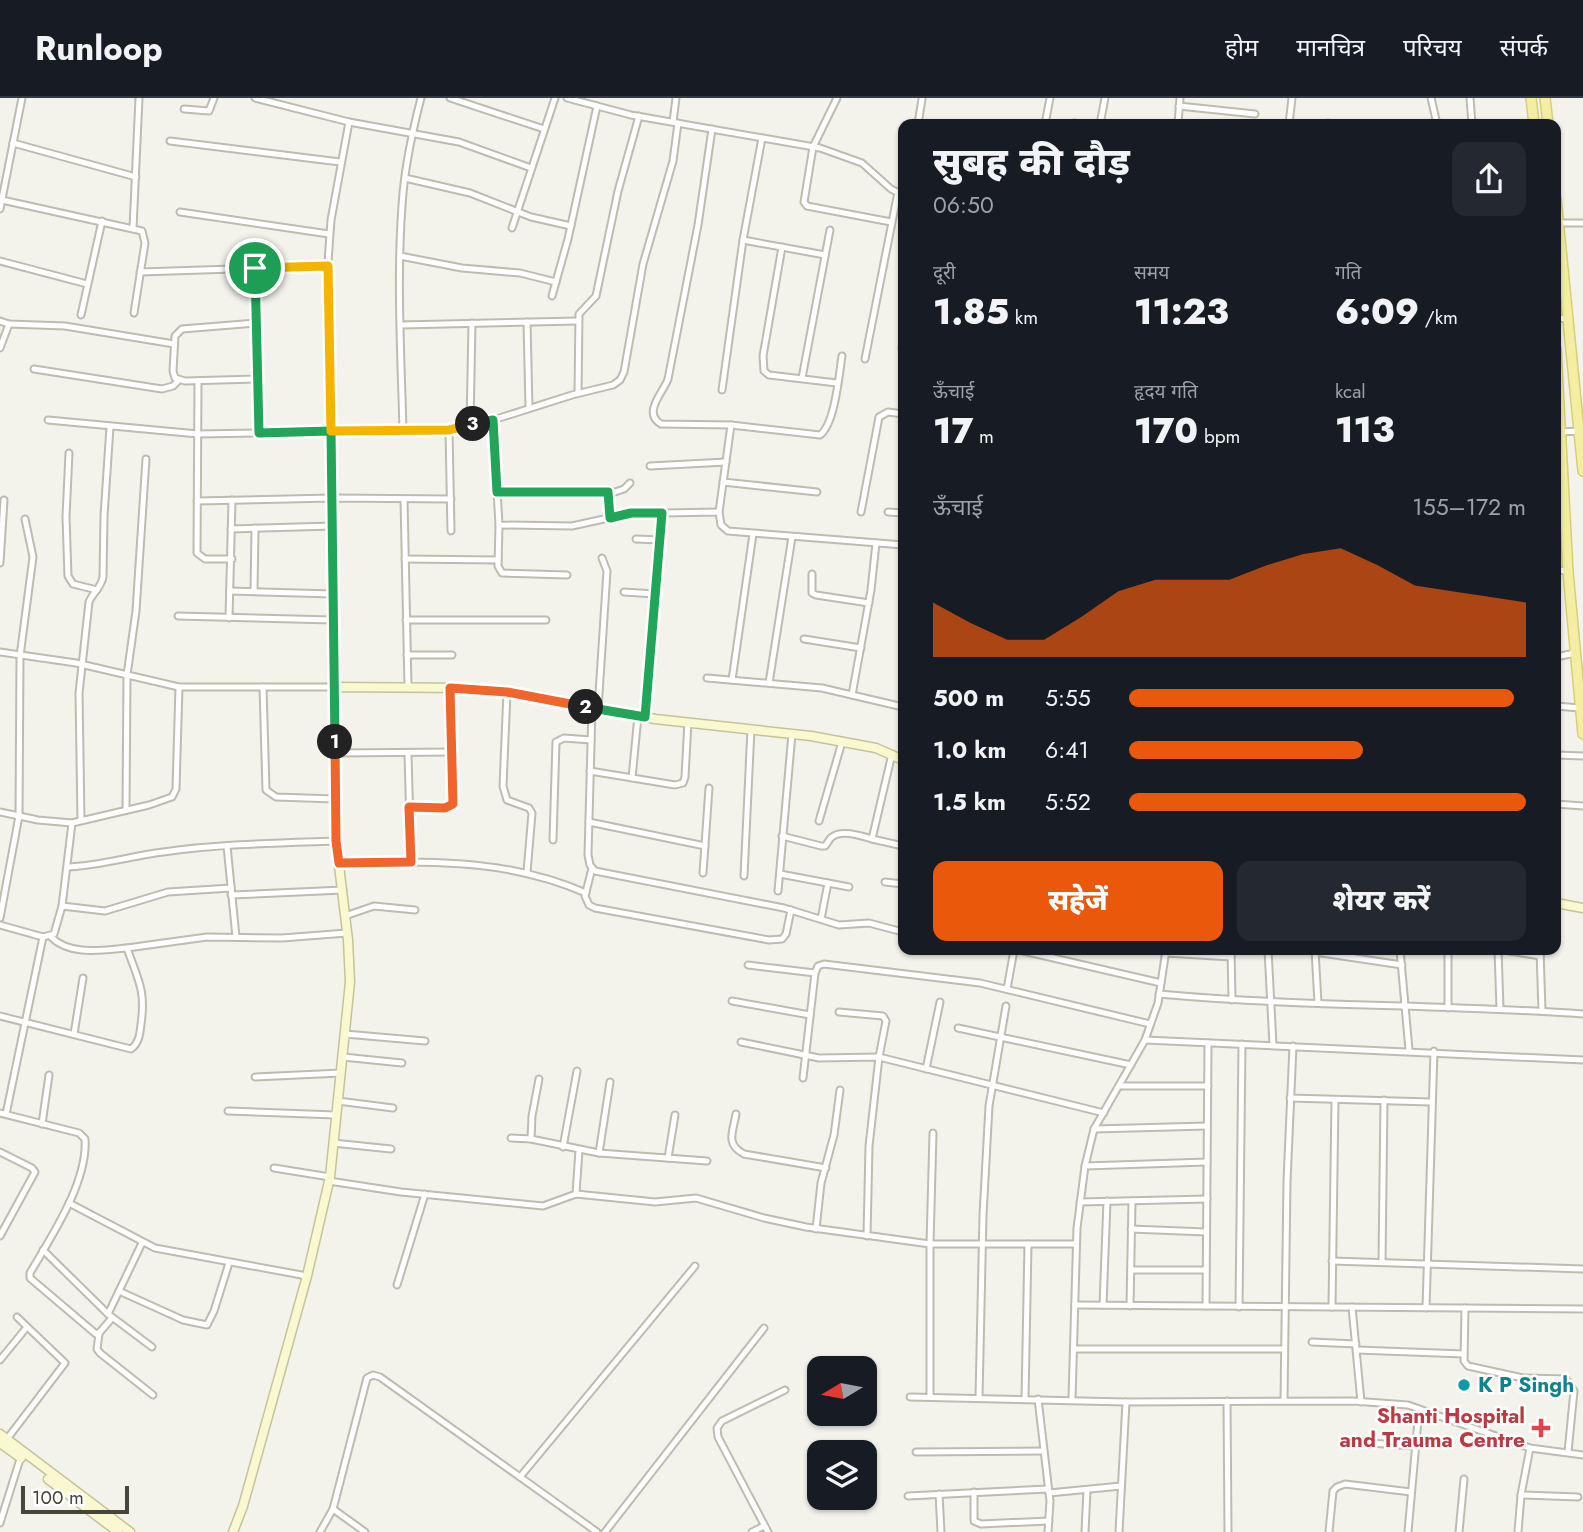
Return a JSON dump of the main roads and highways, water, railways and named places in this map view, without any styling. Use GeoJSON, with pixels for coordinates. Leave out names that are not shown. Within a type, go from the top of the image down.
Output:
{"type":"FeatureCollection","features":[{"type":"Feature","properties":{"kind":"main road"},"geometry":{"type":"LineString","coordinates":[[1531,98],[1533,119]]}},
{"type":"Feature","properties":{"kind":"main road"},"geometry":{"type":"LineString","coordinates":[[1545,98],[1547,119]]}},
{"type":"Feature","properties":{"kind":"main road"},"geometry":{"type":"LineString","coordinates":[[1561,252],[1582,431],[1583,471]]}},
{"type":"Feature","properties":{"kind":"main road"},"geometry":{"type":"LineString","coordinates":[[1561,450],[1568,572],[1575,653],[1580,672],[1583,730]]}},
{"type":"Feature","properties":{"kind":"place","name":"K P Singh"},"geometry":{"type":"Point","coordinates":[1464,1385]}},
{"type":"Feature","properties":{"kind":"place","name":"Shanti Hospital and Trauma Centre"},"geometry":{"type":"Point","coordinates":[1541,1428]}}]}
